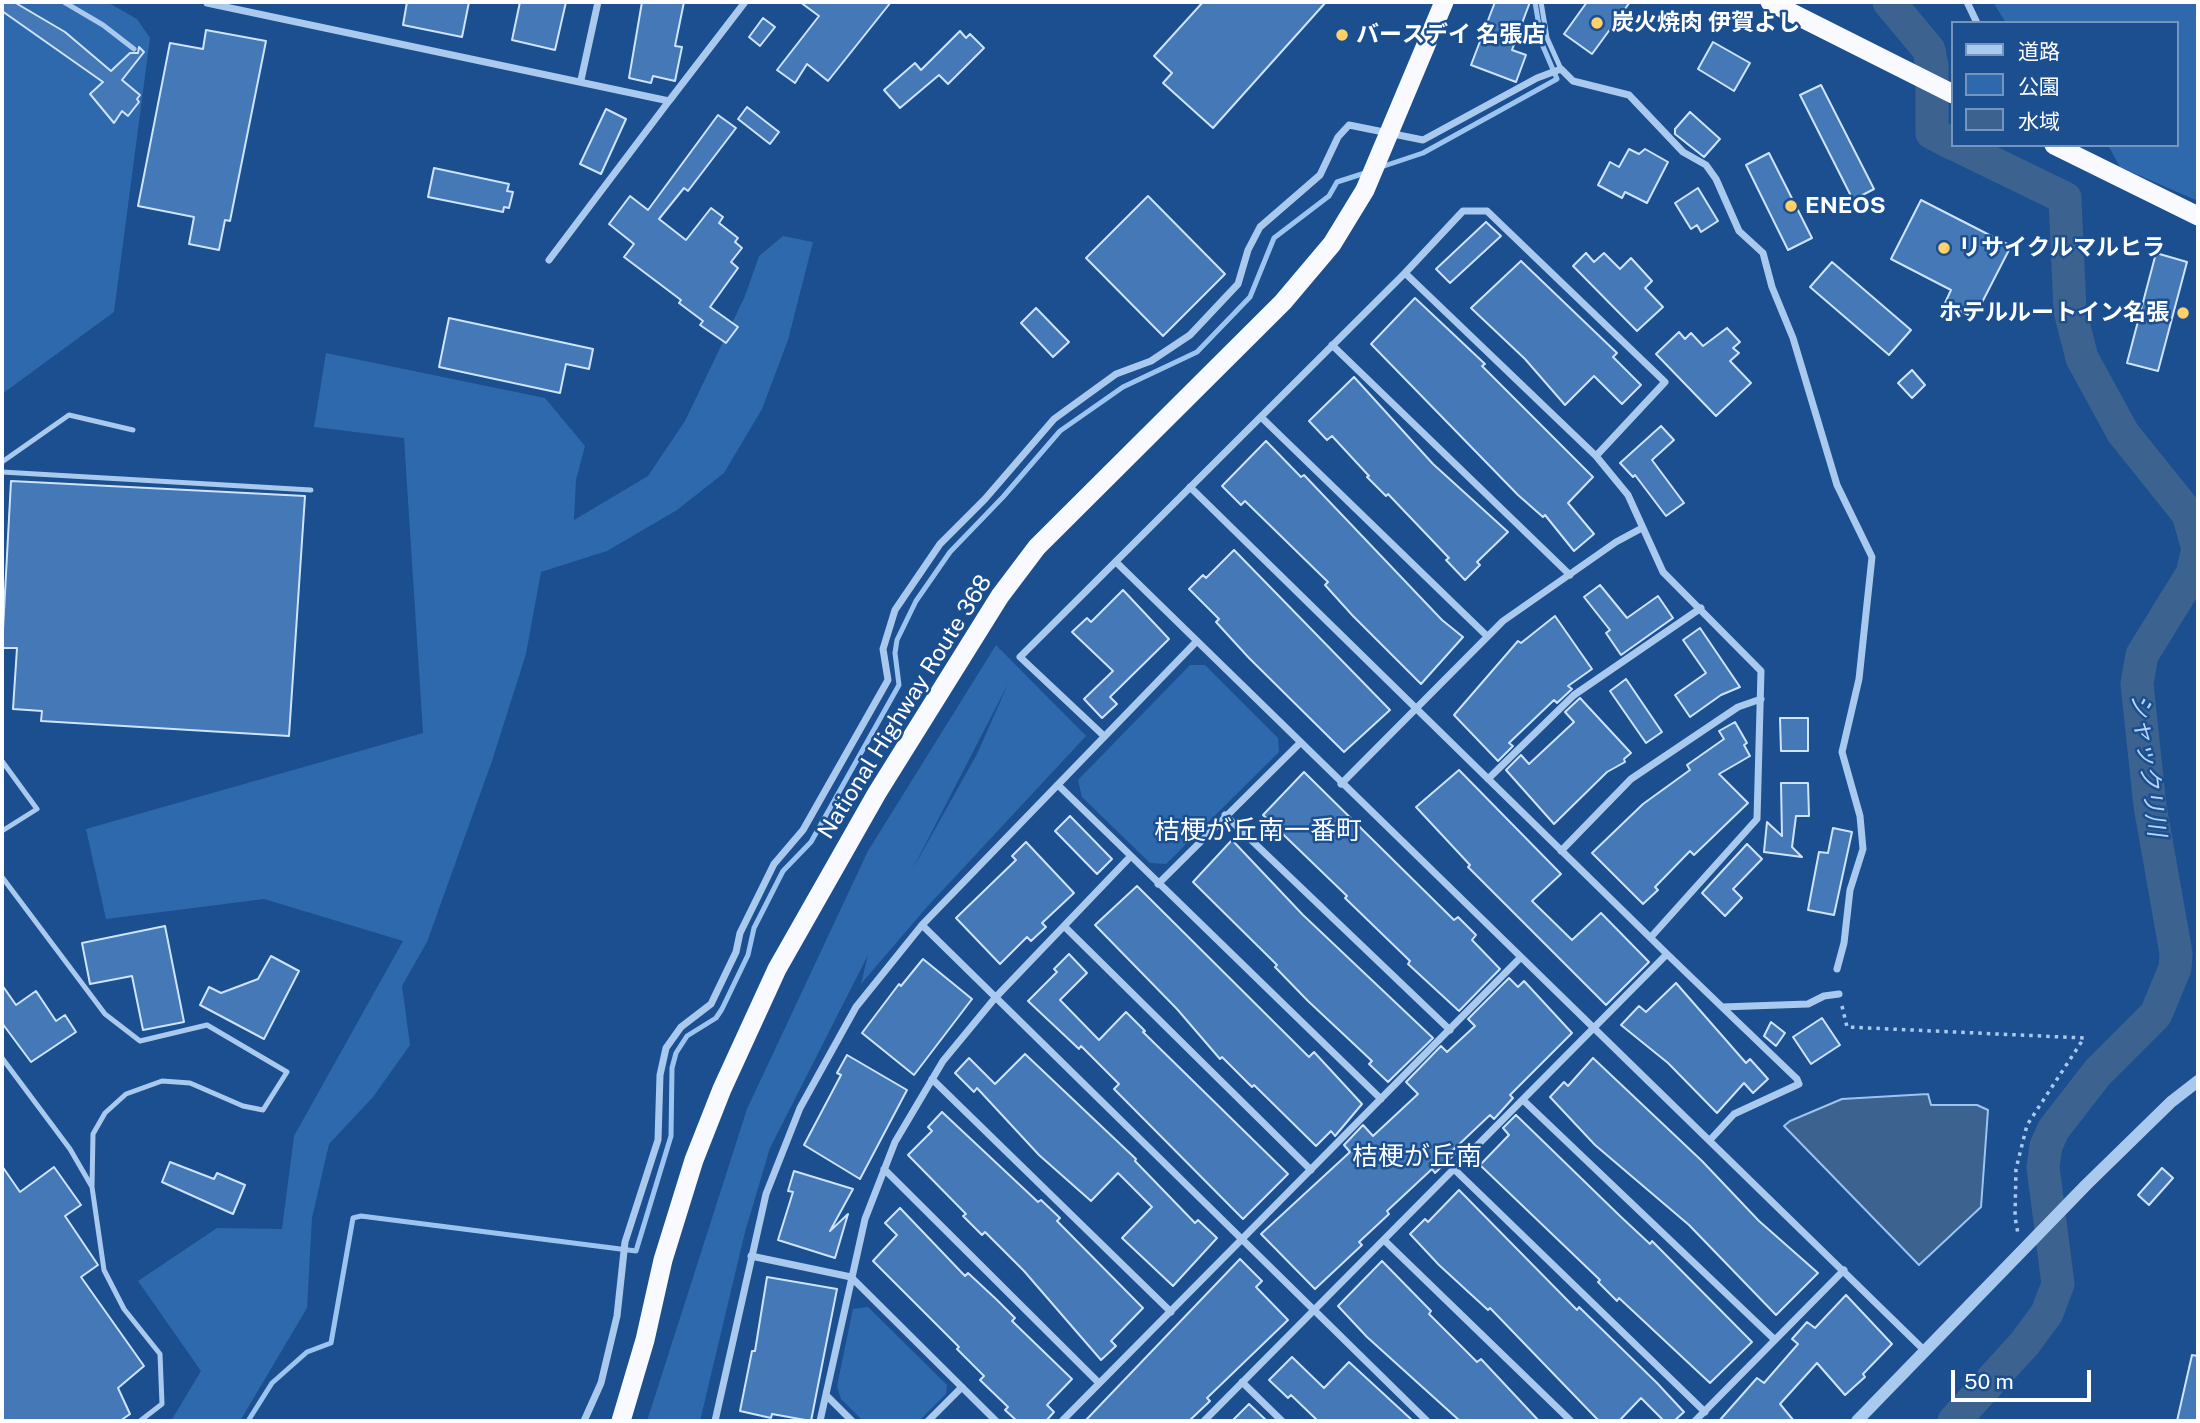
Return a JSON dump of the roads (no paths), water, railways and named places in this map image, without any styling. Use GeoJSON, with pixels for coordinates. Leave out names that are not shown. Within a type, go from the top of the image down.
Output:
{"type":"FeatureCollection","features":[{"type":"Feature","properties":{"kind":"highway","name":"National Highway Route 368"},"geometry":{"type":"LineString","coordinates":[[621,1421],[645,1340],[663,1260],[694,1160],[722,1089],[784,957],[942,686],[1000,596],[1037,547],[1311,273],[1365,190],[1444,2]]}},
{"type":"Feature","properties":{"kind":"highway"},"geometry":{"type":"LineString","coordinates":[[1770,2],[1952,94]]}},
{"type":"Feature","properties":{"kind":"highway"},"geometry":{"type":"LineString","coordinates":[[2058,147],[2198,216]]}},
{"type":"Feature","properties":{"kind":"street"},"geometry":{"type":"LineString","coordinates":[[581,80],[598,2]]}},
{"type":"Feature","properties":{"kind":"street"},"geometry":{"type":"LineString","coordinates":[[549,260],[745,2]]}},
{"type":"Feature","properties":{"kind":"street"},"geometry":{"type":"LineString","coordinates":[[1967,2],[1976,21]]}},
{"type":"Feature","properties":{"kind":"street"},"geometry":{"type":"LineString","coordinates":[[207,3],[581,80],[669,101]]}},
{"type":"Feature","properties":{"kind":"street"},"geometry":{"type":"LineString","coordinates":[[584,1421],[601,1382],[617,1317],[625,1242],[658,1140],[660,1075],[666,1048],[681,1027],[711,1004],[736,952],[740,933],[774,864],[803,830],[888,680],[883,649],[885,635],[895,610],[940,544],[985,499],[1054,419],[1116,374],[1151,361],[1190,335],[1238,284],[1248,250],[1260,227],[1320,175],[1338,137],[1349,125],[1388,140],[1423,140],[1538,78],[1560,69],[1573,80],[1629,95],[1683,152],[1706,165],[1740,231],[1763,253],[1772,288],[1793,338],[1837,485],[1872,557],[1859,679],[1842,752],[1860,816],[1863,849],[1850,890],[1844,943],[1837,969]]}},
{"type":"Feature","properties":{"kind":"street"},"geometry":{"type":"LineString","coordinates":[[1104,736],[1020,657],[1405,273],[1463,211],[1487,211],[1665,382],[1596,456]]}},
{"type":"Feature","properties":{"kind":"street"},"geometry":{"type":"LineString","coordinates":[[1405,273],[1596,456],[1628,495],[1663,572],[1761,671],[1756,819],[1651,937]]}},
{"type":"Feature","properties":{"kind":"street"},"geometry":{"type":"LineString","coordinates":[[1332,345],[1570,575]]}},
{"type":"Feature","properties":{"kind":"street"},"geometry":{"type":"LineString","coordinates":[[1261,417],[1487,636]]}},
{"type":"Feature","properties":{"kind":"street"},"geometry":{"type":"LineString","coordinates":[[1190,487],[1797,1079],[1799,1084],[1734,1114],[1710,1140]]}},
{"type":"Feature","properties":{"kind":"street"},"geometry":{"type":"LineString","coordinates":[[1341,784],[1487,636],[1521,607],[1616,542],[1642,528]]}},
{"type":"Feature","properties":{"kind":"street"},"geometry":{"type":"LineString","coordinates":[[1116,562],[1926,1352]]}},
{"type":"Feature","properties":{"kind":"street"},"geometry":{"type":"LineString","coordinates":[[1488,779],[1574,695],[1701,608]]}},
{"type":"Feature","properties":{"kind":"street"},"geometry":{"type":"LineString","coordinates":[[715,1421],[766,1194],[800,1108],[856,1007],[922,925],[1196,642]]}},
{"type":"Feature","properties":{"kind":"street"},"geometry":{"type":"LineString","coordinates":[[1561,851],[1631,779],[1738,707],[1761,699]]}},
{"type":"Feature","properties":{"kind":"street"},"geometry":{"type":"LineString","coordinates":[[1158,884],[1300,743]]}},
{"type":"Feature","properties":{"kind":"street"},"geometry":{"type":"LineString","coordinates":[[1058,785],[1381,1099]]}},
{"type":"Feature","properties":{"kind":"street"},"geometry":{"type":"LineString","coordinates":[[1225,815],[1450,1030]]}},
{"type":"Feature","properties":{"kind":"street"},"geometry":{"type":"LineString","coordinates":[[820,1421],[865,1219],[895,1142],[932,1079],[995,998],[1130,857]]}},
{"type":"Feature","properties":{"kind":"street"},"geometry":{"type":"LineString","coordinates":[[922,925],[1427,1421]]}},
{"type":"Feature","properties":{"kind":"street"},"geometry":{"type":"LineString","coordinates":[[1064,926],[1311,1170]]}},
{"type":"Feature","properties":{"kind":"street"},"geometry":{"type":"LineString","coordinates":[[1204,1421],[1667,954]]}},
{"type":"Feature","properties":{"kind":"street"},"geometry":{"type":"LineString","coordinates":[[1062,1421],[1520,957]]}},
{"type":"Feature","properties":{"kind":"street"},"geometry":{"type":"LineString","coordinates":[[1722,1007],[1808,1004],[1824,996],[1839,993]]}},
{"type":"Feature","properties":{"kind":"street"},"geometry":{"type":"LineString","coordinates":[[932,1079],[1171,1312]]}},
{"type":"Feature","properties":{"kind":"street"},"geometry":{"type":"LineString","coordinates":[[1857,1421],[2085,1185],[2171,1102],[2198,1081]]}},
{"type":"Feature","properties":{"kind":"street"},"geometry":{"type":"LineString","coordinates":[[1523,1100],[1774,1340]]}},
{"type":"Feature","properties":{"kind":"street"},"geometry":{"type":"LineString","coordinates":[[884,1169],[1099,1383]]}},
{"type":"Feature","properties":{"kind":"street"},"geometry":{"type":"LineString","coordinates":[[1455,1170],[1704,1412]]}},
{"type":"Feature","properties":{"kind":"street"},"geometry":{"type":"LineString","coordinates":[[1384,1240],[1571,1421]]}},
{"type":"Feature","properties":{"kind":"street"},"geometry":{"type":"LineString","coordinates":[[751,1256],[851,1277],[996,1421]]}},
{"type":"Feature","properties":{"kind":"street"},"geometry":{"type":"LineString","coordinates":[[1695,1421],[1844,1270]]}},
{"type":"Feature","properties":{"kind":"street"},"geometry":{"type":"LineString","coordinates":[[1242,1381],[1282,1421]]}},
{"type":"Feature","properties":{"kind":"street"},"geometry":{"type":"LineString","coordinates":[[928,1421],[962,1387]]}},
{"type":"Feature","properties":{"kind":"street"},"geometry":{"type":"LineString","coordinates":[[826,1395],[852,1421]]}},
{"type":"Feature","properties":{"kind":"lane"},"geometry":{"type":"LineString","coordinates":[[64,2],[103,24],[134,50]]}},
{"type":"Feature","properties":{"kind":"lane"},"geometry":{"type":"LineString","coordinates":[[1541,2],[1547,38],[1560,69]]}},
{"type":"Feature","properties":{"kind":"lane"},"geometry":{"type":"LineString","coordinates":[[2,461],[69,415],[133,430]]}},
{"type":"Feature","properties":{"kind":"lane"},"geometry":{"type":"LineString","coordinates":[[2,472],[312,490]]}},
{"type":"Feature","properties":{"kind":"lane"},"geometry":{"type":"LineString","coordinates":[[2,761],[37,809],[2,831]]}},
{"type":"Feature","properties":{"kind":"lane"},"geometry":{"type":"LineString","coordinates":[[2,877],[104,1014],[140,1041],[207,1026],[288,1072],[263,1110],[243,1106],[190,1083],[162,1081],[126,1094],[106,1113],[93,1134],[92,1187],[104,1270],[124,1309],[160,1354],[162,1404],[140,1421]]}},
{"type":"Feature","properties":{"kind":"lane"},"geometry":{"type":"LineString","coordinates":[[2,1058],[70,1149],[92,1187]]}},
{"type":"Feature","properties":{"kind":"water"},"geometry":{"type":"Polygon","coordinates":[[[1928,1094],[1931,1105],[1977,1105],[1988,1110],[1981,1207],[1919,1265],[1784,1126],[1842,1099],[1928,1094]]]}},
{"type":"Feature","properties":{"kind":"waterway"},"geometry":{"type":"LineString","coordinates":[[1381,167],[1423,153],[1557,79],[1542,44],[1535,2]]}},
{"type":"Feature","properties":{"kind":"waterway","name":"シャックリ川"},"geometry":{"type":"LineString","coordinates":[[1889,2],[1929,50],[1932,66],[1932,133],[1952,143]]}},
{"type":"Feature","properties":{"kind":"waterway","name":"シャックリ川"},"geometry":{"type":"LineString","coordinates":[[1954,1421],[2025,1343],[2047,1313],[2058,1284],[2043,1167],[2046,1146],[2053,1130],[2098,1072],[2156,1014],[2175,968],[2176,953],[2150,806],[2137,684],[2142,655],[2192,574],[2198,549],[2188,514],[2123,433],[2082,358],[2070,311],[2065,198],[1960,147]]}},
{"type":"Feature","properties":{"kind":"waterway"},"geometry":{"type":"LineString","coordinates":[[248,1421],[272,1383],[307,1352],[331,1343],[353,1218],[361,1216],[636,1251],[671,1136],[672,1068],[676,1053],[687,1036],[716,1018],[722,1009],[748,955],[754,928],[783,871],[811,842],[899,685],[895,653],[897,640],[916,601],[950,552],[1003,497],[1060,431],[1123,387],[1197,352],[1250,297],[1274,238],[1329,196],[1337,182],[1365,173]]}},
{"type":"Feature","properties":{"kind":"place","name":"炭火焼肉 伊賀よし"},"geometry":{"type":"Point","coordinates":[1597,23]}},
{"type":"Feature","properties":{"kind":"place","name":"バースデイ 名張店"},"geometry":{"type":"Point","coordinates":[1342,35]}},
{"type":"Feature","properties":{"kind":"place","name":"ENEOS"},"geometry":{"type":"Point","coordinates":[1791,206]}},
{"type":"Feature","properties":{"kind":"place","name":"リサイクルマルヒラ"},"geometry":{"type":"Point","coordinates":[1944,248]}},
{"type":"Feature","properties":{"kind":"place","name":"ホテルルートイン名張"},"geometry":{"type":"Point","coordinates":[2183,313]}},
{"type":"Feature","properties":{"kind":"district","name":"桔梗が丘南一番町"},"geometry":{"type":"Point","coordinates":[1258,831]}},
{"type":"Feature","properties":{"kind":"district","name":"桔梗が丘南"},"geometry":{"type":"Point","coordinates":[1417,1157]}}]}
